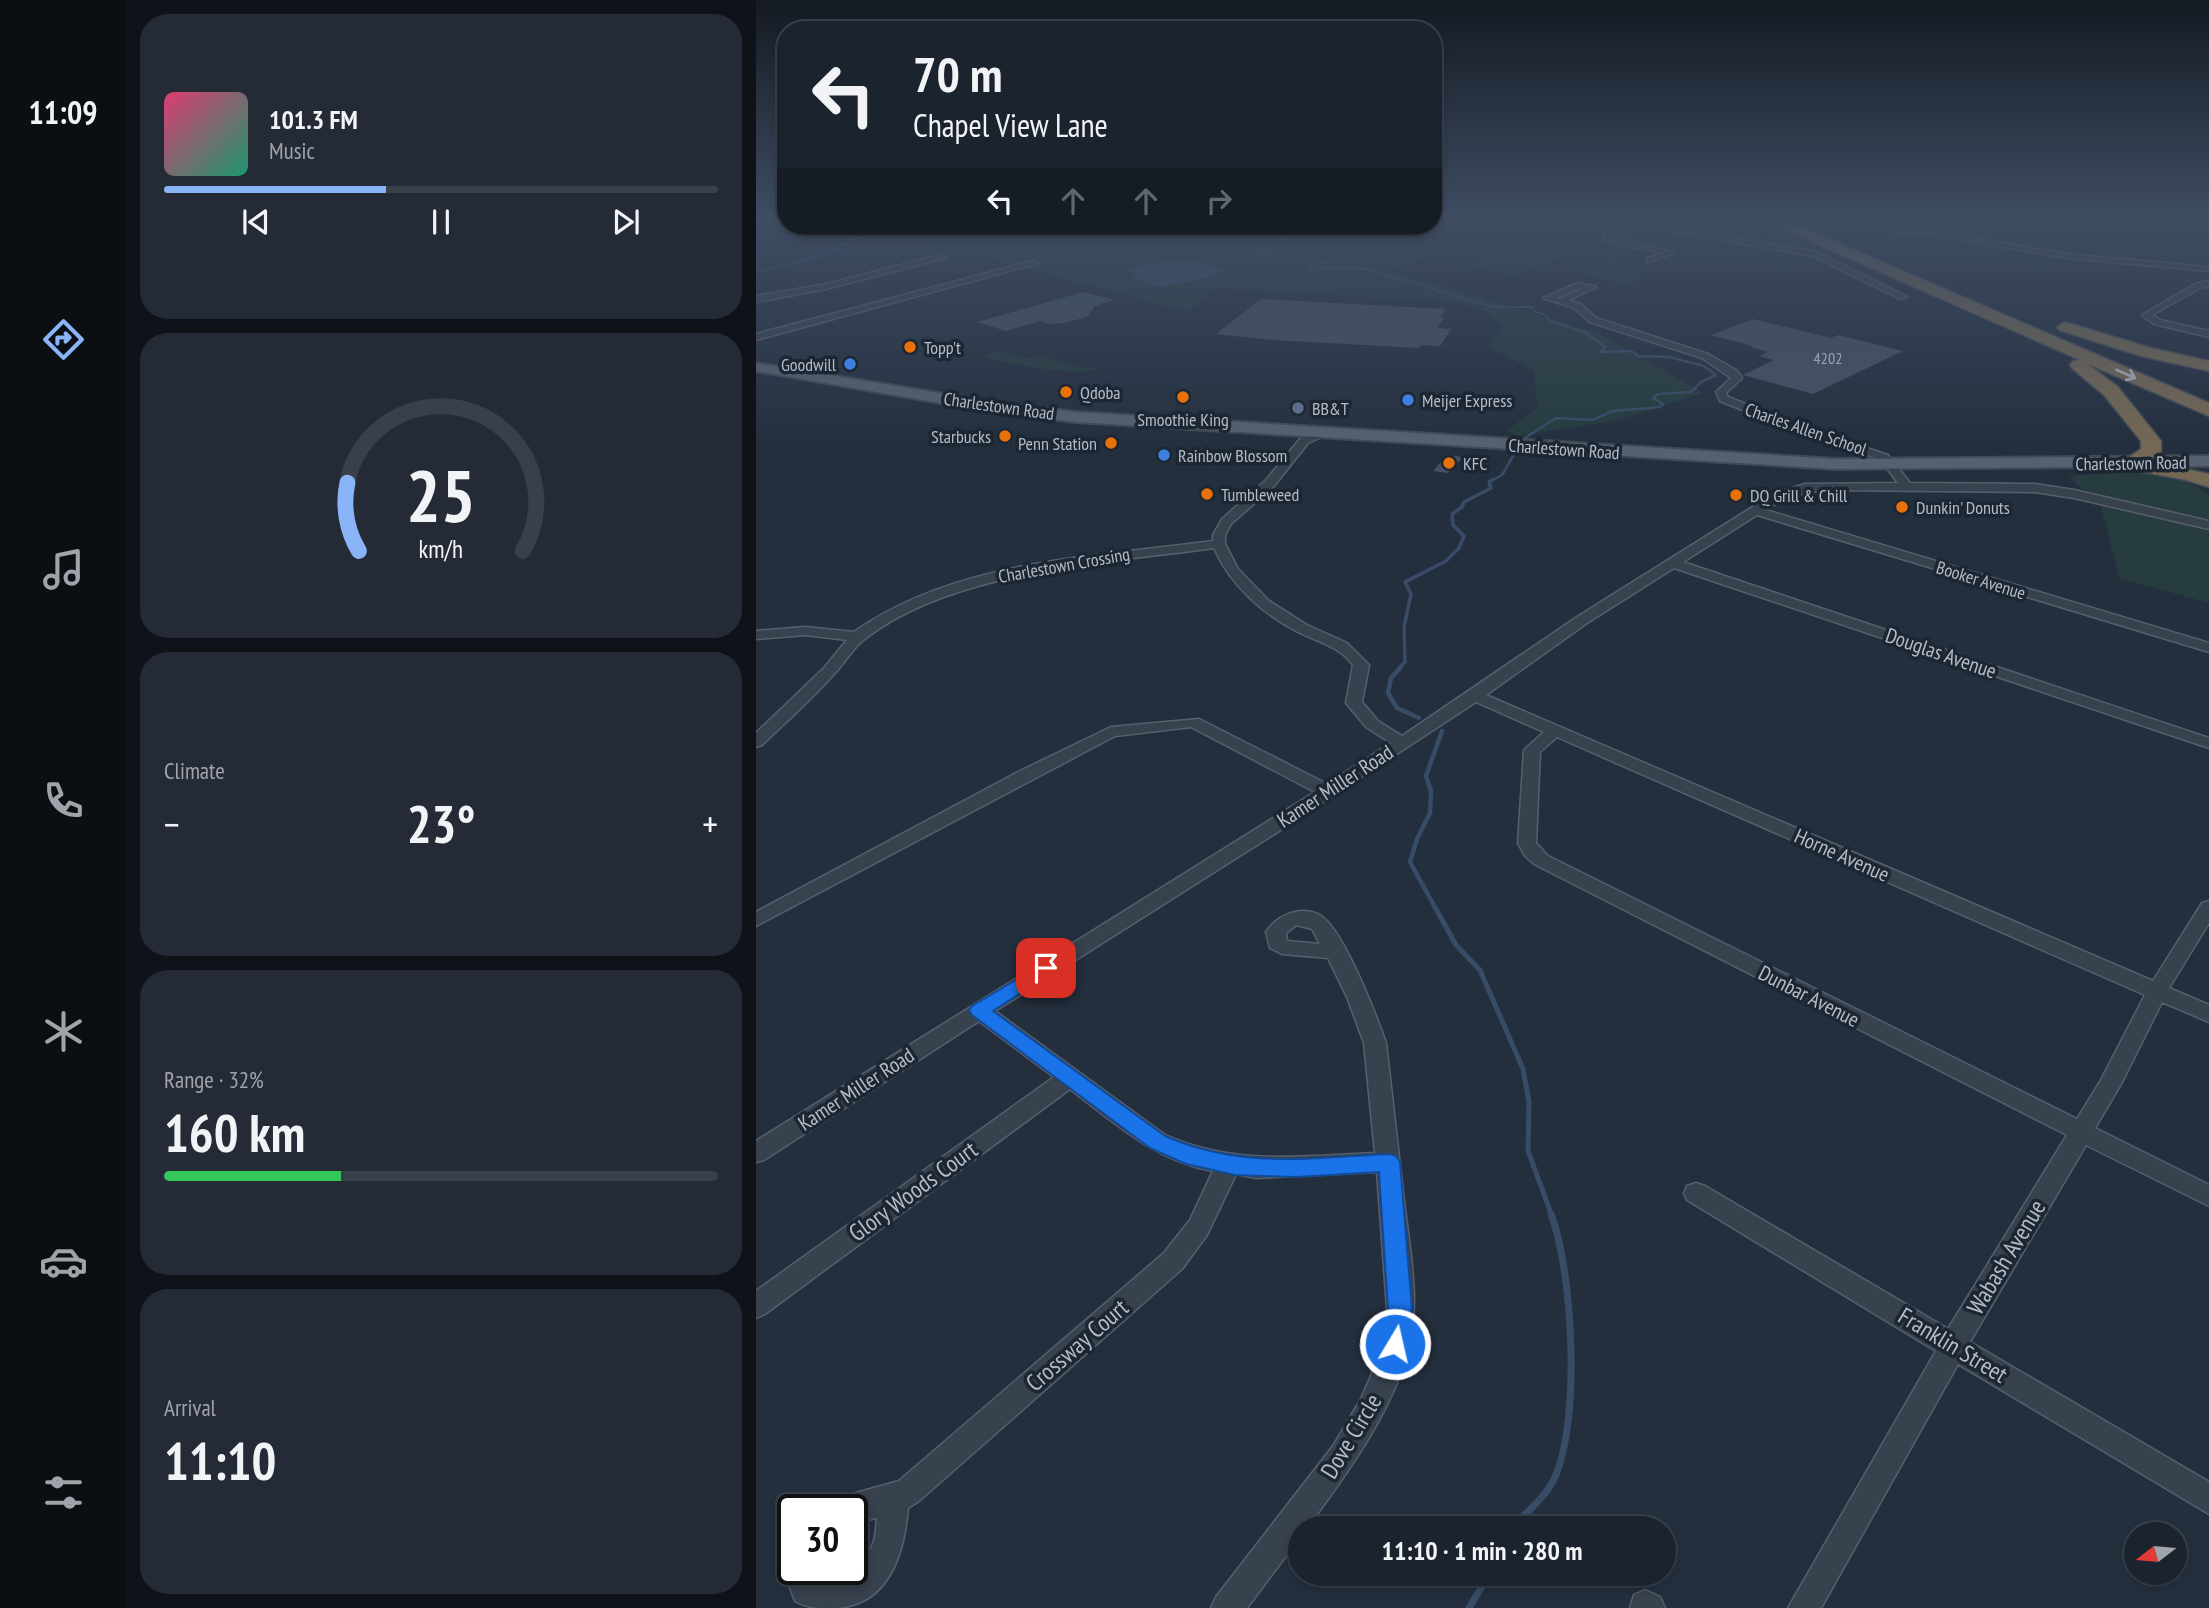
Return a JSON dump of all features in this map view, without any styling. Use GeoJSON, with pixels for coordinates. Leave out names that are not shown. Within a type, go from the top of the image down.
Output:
{"type":"FeatureCollection","features":[{"type":"Feature","properties":{"kind":"highway"},"geometry":{"type":"LineString","coordinates":[[1938,294],[2026,336],[2082,367],[2111,391],[2151,440],[2209,480]]}},
{"type":"Feature","properties":{"kind":"highway"},"geometry":{"type":"LineString","coordinates":[[1944,294],[2209,410]]}},
{"type":"Feature","properties":{"kind":"highway"},"geometry":{"type":"LineString","coordinates":[[1975,294],[2209,394]]}},
{"type":"Feature","properties":{"kind":"highway"},"geometry":{"type":"LineString","coordinates":[[1979,294],[2029,313]]}},
{"type":"Feature","properties":{"kind":"highway"},"geometry":{"type":"LineString","coordinates":[[2051,322],[2124,346],[2209,366]]}},
{"type":"Feature","properties":{"kind":"highway"},"geometry":{"type":"LineString","coordinates":[[2129,464],[2151,452],[2151,440]]}},
{"type":"Feature","properties":{"kind":"highway"},"geometry":{"type":"LineString","coordinates":[[2129,464],[2190,474],[2209,480]]}},
{"type":"Feature","properties":{"kind":"main road","name":"Charlestown Road"},"geometry":{"type":"LineString","coordinates":[[756,367],[1022,411],[1322,433],[1726,459],[1893,464],[2129,464],[2209,461]]}},
{"type":"Feature","properties":{"kind":"street"},"geometry":{"type":"LineString","coordinates":[[756,299],[788,294]]}},
{"type":"Feature","properties":{"kind":"street"},"geometry":{"type":"LineString","coordinates":[[756,337],[918,294]]}},
{"type":"Feature","properties":{"kind":"street","name":"Charles Allen School"},"geometry":{"type":"LineString","coordinates":[[1557,294],[1547,298],[1577,306],[1593,320],[1711,359],[1737,378],[1721,392],[1728,402],[1810,433],[1866,449],[1893,464]]}},
{"type":"Feature","properties":{"kind":"street","name":"Charles Allen School"},"geometry":{"type":"LineString","coordinates":[[1567,303],[1563,300],[1578,294]]}},
{"type":"Feature","properties":{"kind":"street"},"geometry":{"type":"LineString","coordinates":[[1897,294],[1903,297]]}},
{"type":"Feature","properties":{"kind":"street"},"geometry":{"type":"LineString","coordinates":[[2184,294],[2146,316],[2209,334]]}},
{"type":"Feature","properties":{"kind":"street"},"geometry":{"type":"LineString","coordinates":[[1322,433],[1319,442],[1304,461],[1272,480],[1227,522],[1219,535],[1219,544],[1252,595],[1302,627],[1345,646],[1354,655],[1361,665],[1354,703],[1372,724],[1402,743]]}},
{"type":"Feature","properties":{"kind":"street"},"geometry":{"type":"LineString","coordinates":[[1893,464],[1907,487]]}},
{"type":"Feature","properties":{"kind":"street","name":"Kamer Miller Road"},"geometry":{"type":"LineString","coordinates":[[756,1153],[1476,696],[1581,620],[1779,496],[1805,488],[1834,486],[1997,486],[2054,491],[2209,526]]}},
{"type":"Feature","properties":{"kind":"street","name":"Booker Avenue"},"geometry":{"type":"LineString","coordinates":[[1754,510],[2209,648]]}},
{"type":"Feature","properties":{"kind":"street","name":"Charlestown Crossing"},"geometry":{"type":"LineString","coordinates":[[756,742],[829,671],[857,637],[899,611],[998,575],[1081,560],[1219,544]]}},
{"type":"Feature","properties":{"kind":"street","name":"Douglas Avenue"},"geometry":{"type":"LineString","coordinates":[[1673,563],[2209,743]]}},
{"type":"Feature","properties":{"kind":"street"},"geometry":{"type":"LineString","coordinates":[[756,635],[805,631],[857,637]]}},
{"type":"Feature","properties":{"kind":"street","name":"Horne Avenue"},"geometry":{"type":"LineString","coordinates":[[1476,696],[2209,1014]]}},
{"type":"Feature","properties":{"kind":"street"},"geometry":{"type":"LineString","coordinates":[[756,920],[1111,732],[1193,722],[1327,790]]}},
{"type":"Feature","properties":{"kind":"street","name":"Dunbar Avenue"},"geometry":{"type":"LineString","coordinates":[[1556,730],[1531,751],[1527,843],[1531,852],[1541,860],[2209,1196]]}},
{"type":"Feature","properties":{"kind":"street","name":"Wabash Avenue"},"geometry":{"type":"LineString","coordinates":[[1804,1608],[1955,1345],[2110,1084],[2157,992],[2209,907]]}},
{"type":"Feature","properties":{"kind":"street","name":"Dove Circle"},"geometry":{"type":"LineString","coordinates":[[1227,1608],[1343,1456],[1371,1408],[1388,1369],[1400,1309],[1389,1162],[1375,1043],[1358,997],[1333,952]]}},
{"type":"Feature","properties":{"kind":"street"},"geometry":{"type":"LineString","coordinates":[[979,1010],[1157,1142],[1194,1158],[1227,1164],[1297,1168],[1389,1162]]}},
{"type":"Feature","properties":{"kind":"street","name":"Glory Woods Court"},"geometry":{"type":"LineString","coordinates":[[756,1306],[1070,1077]]}},
{"type":"Feature","properties":{"kind":"street","name":"Crossway Court"},"geometry":{"type":"LineString","coordinates":[[868,1505],[894,1499],[919,1482],[1173,1261],[1198,1231],[1213,1203],[1227,1164]]}},
{"type":"Feature","properties":{"kind":"street","name":"Franklin Street"},"geometry":{"type":"LineString","coordinates":[[1696,1193],[1955,1345],[2209,1499]]}},
{"type":"Feature","properties":{"kind":"street"},"geometry":{"type":"LineString","coordinates":[[868,1578],[889,1545],[894,1499]]}},
{"type":"Feature","properties":{"kind":"street"},"geometry":{"type":"LineString","coordinates":[[804,1585],[806,1590],[820,1597],[834,1596],[858,1585]]}},
{"type":"Feature","properties":{"kind":"green space"},"geometry":{"type":"Polygon","coordinates":[[[1122,294],[1207,294],[1189,312],[1122,294]]]}},
{"type":"Feature","properties":{"kind":"green space"},"geometry":{"type":"Polygon","coordinates":[[[1319,294],[1468,294],[1599,333],[1703,393],[1618,420],[1518,436],[1506,431],[1537,408],[1534,371],[1488,346],[1501,327],[1491,314],[1458,302],[1319,294]]]}},
{"type":"Feature","properties":{"kind":"green space"},"geometry":{"type":"Polygon","coordinates":[[[997,351],[1025,359],[1048,355],[1046,357],[1076,367],[1097,368],[1089,371],[1060,370],[1023,366],[982,356],[997,351]]]}},
{"type":"Feature","properties":{"kind":"green space"},"geometry":{"type":"Polygon","coordinates":[[[2134,471],[2181,478],[2209,494],[2209,603],[2119,578],[2101,506],[2068,476],[2134,471]]]}},
{"type":"Feature","properties":{"kind":"building"},"geometry":{"type":"Polygon","coordinates":[[[1076,294],[1091,294],[1114,300],[1095,306],[1087,317],[1063,323],[1049,324],[1041,321],[1006,331],[977,322],[1076,294]]]}},
{"type":"Feature","properties":{"kind":"building"},"geometry":{"type":"Polygon","coordinates":[[[1261,299],[1446,309],[1437,328],[1451,329],[1440,346],[1421,345],[1419,348],[1216,334],[1261,299]]]}},
{"type":"Feature","properties":{"kind":"building"},"geometry":{"type":"Polygon","coordinates":[[[1753,319],[1831,338],[1838,335],[1903,351],[1813,394],[1743,375],[1774,360],[1759,356],[1768,352],[1750,347],[1753,346],[1711,335],[1753,319]]]}},
{"type":"Feature","properties":{"kind":"building","name":"KFC"},"geometry":{"type":"Polygon","coordinates":[[[1447,455],[1463,457],[1448,473],[1433,471],[1447,455]]]}},
{"type":"Feature","properties":{"kind":"waterway"},"geometry":{"type":"LineString","coordinates":[[1450,294],[1493,307],[1531,307],[1535,312],[1546,315],[1550,321],[1587,334]]}},
{"type":"Feature","properties":{"kind":"waterway"},"geometry":{"type":"LineString","coordinates":[[1520,441],[1556,418],[1592,420],[1613,411],[1660,407],[1663,404],[1653,398],[1658,394],[1691,392],[1701,382],[1716,375],[1704,366],[1669,357],[1639,356],[1631,351],[1601,352],[1605,347],[1587,334]]}},
{"type":"Feature","properties":{"kind":"waterway"},"geometry":{"type":"LineString","coordinates":[[1491,481],[1502,475],[1515,453]]}},
{"type":"Feature","properties":{"kind":"waterway"},"geometry":{"type":"LineString","coordinates":[[1399,668],[1405,662],[1404,627],[1411,594],[1405,582],[1446,561],[1459,548],[1464,536],[1453,525],[1452,514],[1462,507],[1464,502],[1491,488],[1489,482],[1494,479]]}},
{"type":"Feature","properties":{"kind":"waterway"},"geometry":{"type":"LineString","coordinates":[[1401,667],[1391,678],[1388,693],[1397,708],[1419,718]]}},
{"type":"Feature","properties":{"kind":"waterway"},"geometry":{"type":"LineString","coordinates":[[1436,909],[1410,862],[1417,839],[1430,813],[1431,791],[1426,776],[1442,731]]}},
{"type":"Feature","properties":{"kind":"waterway"},"geometry":{"type":"LineString","coordinates":[[1435,907],[1456,945],[1480,970],[1523,1069],[1529,1102],[1528,1151],[1552,1216]]}},
{"type":"Feature","properties":{"kind":"waterway"},"geometry":{"type":"LineString","coordinates":[[1524,1516],[1554,1479],[1563,1454],[1568,1422],[1571,1386],[1569,1309],[1559,1240],[1551,1214]]}},
{"type":"Feature","properties":{"kind":"waterway"},"geometry":{"type":"LineString","coordinates":[[1469,1608],[1482,1586]]}},
{"type":"Feature","properties":{"kind":"place","name":"Topp't"},"geometry":{"type":"Point","coordinates":[910,347]}},
{"type":"Feature","properties":{"kind":"place","name":"Goodwill"},"geometry":{"type":"Point","coordinates":[850,364]}},
{"type":"Feature","properties":{"kind":"place","name":"Qdoba"},"geometry":{"type":"Point","coordinates":[1066,392]}},
{"type":"Feature","properties":{"kind":"place","name":"Smoothie King"},"geometry":{"type":"Point","coordinates":[1183,397]}},
{"type":"Feature","properties":{"kind":"place","name":"Meijer Express"},"geometry":{"type":"Point","coordinates":[1408,400]}},
{"type":"Feature","properties":{"kind":"place","name":"BB&T"},"geometry":{"type":"Point","coordinates":[1298,408]}},
{"type":"Feature","properties":{"kind":"place","name":"Starbucks"},"geometry":{"type":"Point","coordinates":[1005,436]}},
{"type":"Feature","properties":{"kind":"place","name":"Penn Station"},"geometry":{"type":"Point","coordinates":[1111,443]}},
{"type":"Feature","properties":{"kind":"place","name":"Rainbow Blossom"},"geometry":{"type":"Point","coordinates":[1164,455]}},
{"type":"Feature","properties":{"kind":"place","name":"KFC"},"geometry":{"type":"Point","coordinates":[1449,463]}},
{"type":"Feature","properties":{"kind":"place","name":"Tumbleweed"},"geometry":{"type":"Point","coordinates":[1207,494]}},
{"type":"Feature","properties":{"kind":"place","name":"DQ Grill & Chill"},"geometry":{"type":"Point","coordinates":[1736,495]}},
{"type":"Feature","properties":{"kind":"place","name":"Dunkin' Donuts"},"geometry":{"type":"Point","coordinates":[1902,507]}},
{"type":"Feature","properties":{"kind":"route"},"geometry":{"type":"LineString","coordinates":[[1046,968],[979,1010],[1157,1142],[1194,1158],[1256,1168],[1389,1162],[1400,1309],[1395,1344]]}}]}
